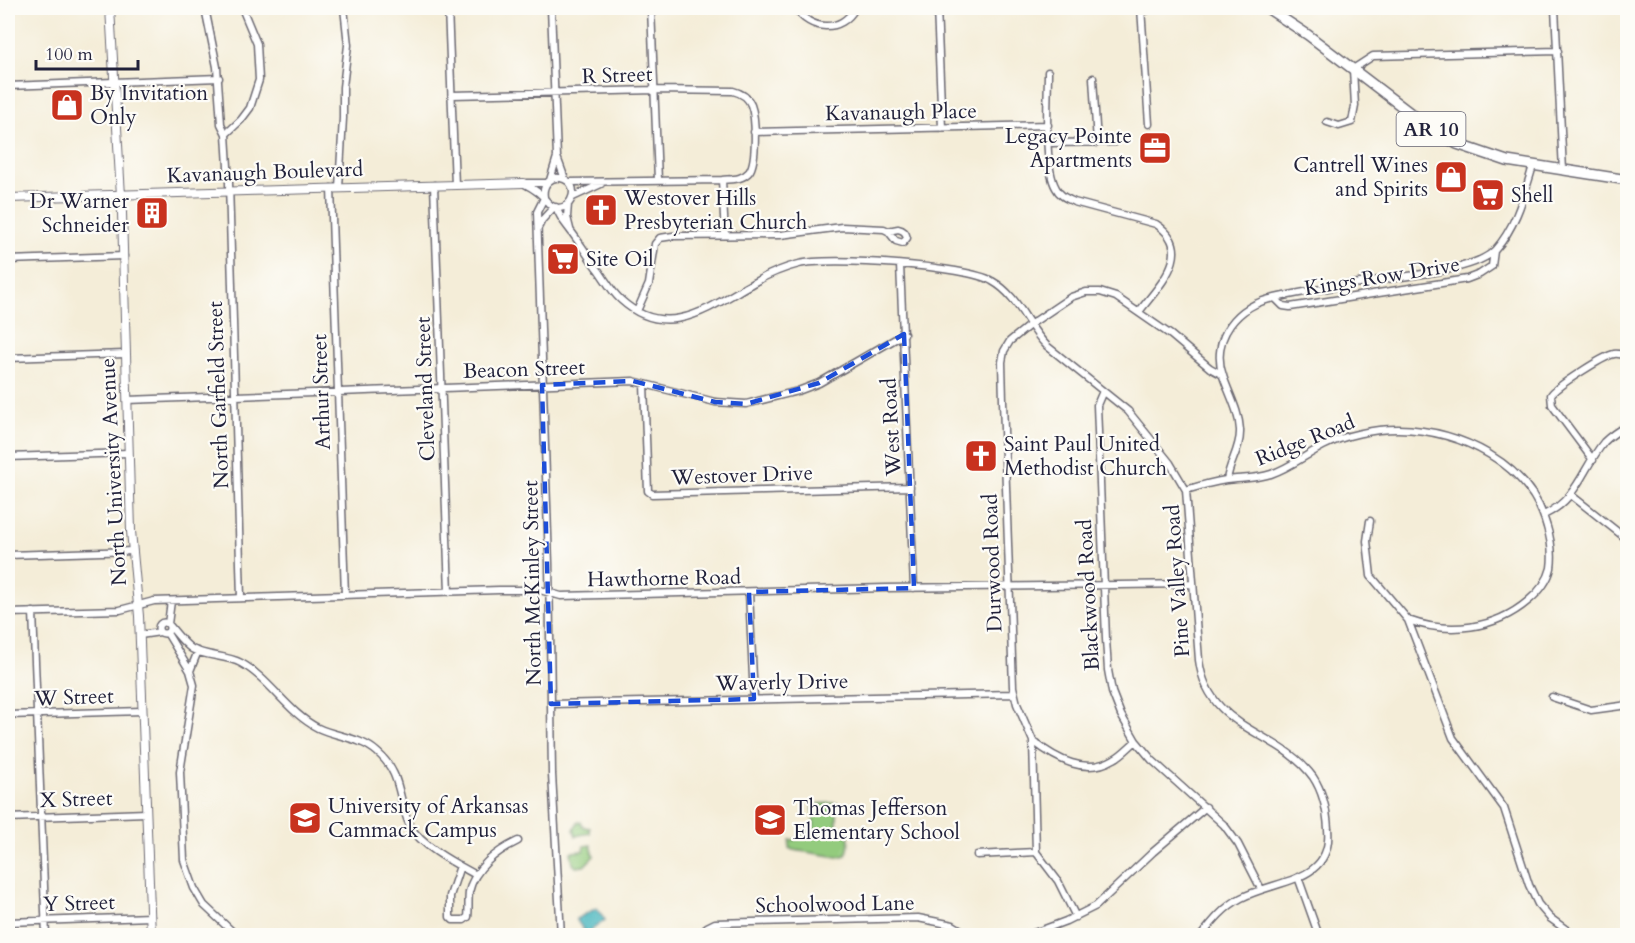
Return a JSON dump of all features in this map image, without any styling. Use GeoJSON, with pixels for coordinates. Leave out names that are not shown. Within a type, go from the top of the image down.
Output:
{"type":"FeatureCollection","features":[{"type":"Feature","properties":{"kind":"main road","name":"AR 10"},"geometry":{"type":"LineString","coordinates":[[1267,8],[1353,69],[1424,124],[1448,139],[1485,155],[1533,166],[1628,180]]}},
{"type":"Feature","properties":{"kind":"street","name":"North University Avenue"},"geometry":{"type":"LineString","coordinates":[[111,8],[124,256],[128,453],[140,635],[151,936]]}},
{"type":"Feature","properties":{"kind":"street","name":"North Garfield Street"},"geometry":{"type":"LineString","coordinates":[[205,8],[219,78],[221,124],[226,134],[241,598]]}},
{"type":"Feature","properties":{"kind":"street"},"geometry":{"type":"LineString","coordinates":[[226,134],[250,108],[259,80],[256,44],[242,8]]}},
{"type":"Feature","properties":{"kind":"street","name":"Arthur Street"},"geometry":{"type":"LineString","coordinates":[[344,8],[348,45],[335,188],[338,392],[345,595]]}},
{"type":"Feature","properties":{"kind":"street"},"geometry":{"type":"LineString","coordinates":[[448,8],[455,185]]}},
{"type":"Feature","properties":{"kind":"street"},"geometry":{"type":"LineString","coordinates":[[551,8],[557,157],[572,187],[573,197]]}},
{"type":"Feature","properties":{"kind":"street"},"geometry":{"type":"LineString","coordinates":[[651,8],[658,180]]}},
{"type":"Feature","properties":{"kind":"street"},"geometry":{"type":"LineString","coordinates":[[796,8],[804,19],[828,27],[847,19],[855,8]]}},
{"type":"Feature","properties":{"kind":"street"},"geometry":{"type":"LineString","coordinates":[[937,8],[942,128]]}},
{"type":"Feature","properties":{"kind":"street"},"geometry":{"type":"LineString","coordinates":[[1149,124],[1141,10],[1155,8]]}},
{"type":"Feature","properties":{"kind":"street"},"geometry":{"type":"LineString","coordinates":[[1183,8],[1191,8]]}},
{"type":"Feature","properties":{"kind":"street"},"geometry":{"type":"LineString","coordinates":[[1555,8],[1563,171]]}},
{"type":"Feature","properties":{"kind":"street"},"geometry":{"type":"LineString","coordinates":[[1327,122],[1342,126],[1354,120],[1353,69],[1377,56],[1558,51]]}},
{"type":"Feature","properties":{"kind":"street"},"geometry":{"type":"LineString","coordinates":[[1048,72],[1048,125],[1052,176],[1060,194],[1084,205],[1152,223],[1162,228],[1174,247],[1173,265],[1139,312]]}},
{"type":"Feature","properties":{"kind":"street"},"geometry":{"type":"LineString","coordinates":[[8,86],[219,78]]}},
{"type":"Feature","properties":{"kind":"street"},"geometry":{"type":"LineString","coordinates":[[1093,78],[1097,143]]}},
{"type":"Feature","properties":{"kind":"street","name":"R Street"},"geometry":{"type":"LineString","coordinates":[[452,95],[655,90],[738,92],[747,98],[751,105],[754,132]]}},
{"type":"Feature","properties":{"kind":"street","name":"Kavanaugh Place"},"geometry":{"type":"LineString","coordinates":[[754,132],[1048,125]]}},
{"type":"Feature","properties":{"kind":"street"},"geometry":{"type":"LineString","coordinates":[[523,183],[549,181],[555,178],[604,183],[722,180],[743,177],[751,169],[754,158],[754,132]]}},
{"type":"Feature","properties":{"kind":"street"},"geometry":{"type":"LineString","coordinates":[[1049,144],[1115,142]]}},
{"type":"Feature","properties":{"kind":"street"},"geometry":{"type":"LineString","coordinates":[[544,198],[544,188],[549,181],[557,157]]}},
{"type":"Feature","properties":{"kind":"street","name":"Kings Row Drive"},"geometry":{"type":"LineString","coordinates":[[1227,480],[1238,444],[1240,428],[1223,375],[1222,346],[1232,321],[1251,306],[1275,298],[1283,306],[1290,307],[1467,279],[1480,274],[1492,266],[1494,251],[1519,211],[1533,166]]}},
{"type":"Feature","properties":{"kind":"street"},"geometry":{"type":"LineString","coordinates":[[722,180],[725,235]]}},
{"type":"Feature","properties":{"kind":"street"},"geometry":{"type":"LineString","coordinates":[[523,183],[533,188],[549,205],[563,207],[573,197],[604,183]]}},
{"type":"Feature","properties":{"kind":"street","name":"Kavanaugh Boulevard"},"geometry":{"type":"LineString","coordinates":[[8,198],[523,183]]}},
{"type":"Feature","properties":{"kind":"street","name":"Cleveland Street"},"geometry":{"type":"LineString","coordinates":[[434,185],[449,592]]}},
{"type":"Feature","properties":{"kind":"street"},"geometry":{"type":"LineString","coordinates":[[8,188],[8,198]]}},
{"type":"Feature","properties":{"kind":"street","name":"North McKinley Street"},"geometry":{"type":"LineString","coordinates":[[544,198],[537,212],[549,594],[552,774],[561,936]]}},
{"type":"Feature","properties":{"kind":"street"},"geometry":{"type":"LineString","coordinates":[[568,204],[567,217],[570,230]]}},
{"type":"Feature","properties":{"kind":"street"},"geometry":{"type":"LineString","coordinates":[[538,229],[542,220],[555,207]]}},
{"type":"Feature","properties":{"kind":"street","name":"Pine Valley Road"},"geometry":{"type":"LineString","coordinates":[[555,207],[560,219],[614,292],[636,311],[665,319],[676,320],[695,316],[761,279],[808,262],[834,260],[900,265],[955,270],[986,277],[1011,295],[1039,338],[1047,346],[1140,423],[1170,463],[1186,490],[1192,584],[1200,668],[1204,681],[1214,700],[1232,718],[1296,760],[1312,776],[1321,794],[1328,821],[1328,848],[1323,861],[1317,867],[1298,877],[1243,897],[1220,913],[1201,936]]}},
{"type":"Feature","properties":{"kind":"street"},"geometry":{"type":"LineString","coordinates":[[636,311],[649,284],[653,251],[656,241],[660,238],[802,233],[842,227],[888,231]]}},
{"type":"Feature","properties":{"kind":"street"},"geometry":{"type":"LineString","coordinates":[[1275,298],[1466,265],[1494,251]]}},
{"type":"Feature","properties":{"kind":"street"},"geometry":{"type":"LineString","coordinates":[[8,260],[124,256]]}},
{"type":"Feature","properties":{"kind":"street","name":"West Road"},"geometry":{"type":"LineString","coordinates":[[900,265],[914,588]]}},
{"type":"Feature","properties":{"kind":"street","name":"Durwood Road"},"geometry":{"type":"LineString","coordinates":[[1036,852],[1033,741],[1014,694],[1002,362],[1004,351],[1010,341],[1031,324],[1071,297],[1086,292],[1112,295],[1139,312],[1210,368],[1223,375]]}},
{"type":"Feature","properties":{"kind":"street","name":"Beacon Street"},"geometry":{"type":"LineString","coordinates":[[127,400],[629,381],[715,402],[746,404],[798,391],[819,382],[904,334]]}},
{"type":"Feature","properties":{"kind":"street"},"geometry":{"type":"LineString","coordinates":[[8,358],[125,354]]}},
{"type":"Feature","properties":{"kind":"street"},"geometry":{"type":"LineString","coordinates":[[1593,459],[1552,405],[1551,395],[1559,386],[1608,356],[1622,354],[1628,357]]}},
{"type":"Feature","properties":{"kind":"street","name":"Westover Drive"},"geometry":{"type":"LineString","coordinates":[[644,384],[648,490],[652,494],[910,487]]}},
{"type":"Feature","properties":{"kind":"street","name":"Blackwood Road"},"geometry":{"type":"LineString","coordinates":[[1103,391],[1097,405],[1103,586],[1109,679],[1121,715],[1136,741],[1152,760],[1224,825],[1239,844],[1261,889]]}},
{"type":"Feature","properties":{"kind":"street"},"geometry":{"type":"LineString","coordinates":[[1544,515],[1559,507],[1571,495],[1606,440],[1628,425]]}},
{"type":"Feature","properties":{"kind":"street","name":"Ridge Road"},"geometry":{"type":"LineString","coordinates":[[1186,490],[1227,480],[1253,479],[1272,474],[1325,445],[1353,435],[1390,430],[1416,430],[1466,443],[1496,459],[1522,481],[1544,515],[1551,546],[1551,567],[1548,576],[1539,591],[1523,605],[1494,621],[1471,627],[1443,628],[1408,620]]}},
{"type":"Feature","properties":{"kind":"street"},"geometry":{"type":"LineString","coordinates":[[8,457],[128,453]]}},
{"type":"Feature","properties":{"kind":"street"},"geometry":{"type":"LineString","coordinates":[[1571,495],[1628,540]]}},
{"type":"Feature","properties":{"kind":"street"},"geometry":{"type":"LineString","coordinates":[[1370,521],[1367,541],[1371,576],[1408,620],[1453,738],[1504,808],[1529,885],[1538,904],[1550,918],[1575,936]]}},
{"type":"Feature","properties":{"kind":"street"},"geometry":{"type":"LineString","coordinates":[[8,555],[133,551]]}},
{"type":"Feature","properties":{"kind":"street","name":"Hawthorne Road"},"geometry":{"type":"LineString","coordinates":[[8,614],[120,610],[138,604],[171,601],[449,592],[540,590],[561,596],[1192,584]]}},
{"type":"Feature","properties":{"kind":"street"},"geometry":{"type":"LineString","coordinates":[[749,592],[754,699]]}},
{"type":"Feature","properties":{"kind":"street"},"geometry":{"type":"LineString","coordinates":[[140,635],[164,632],[169,625],[171,601]]}},
{"type":"Feature","properties":{"kind":"street"},"geometry":{"type":"LineString","coordinates":[[33,612],[46,936]]}},
{"type":"Feature","properties":{"kind":"street"},"geometry":{"type":"LineString","coordinates":[[169,625],[186,644],[198,651],[241,663],[258,675],[310,723],[326,731],[365,743],[378,753],[393,771],[408,820],[414,831],[460,867],[476,875]]}},
{"type":"Feature","properties":{"kind":"street"},"geometry":{"type":"LineString","coordinates":[[164,632],[175,645],[190,671],[194,689],[179,782],[184,860],[194,888],[204,904],[237,936]]}},
{"type":"Feature","properties":{"kind":"street"},"geometry":{"type":"LineString","coordinates":[[190,671],[198,651]]}},
{"type":"Feature","properties":{"kind":"street","name":"Waverly Drive"},"geometry":{"type":"LineString","coordinates":[[551,704],[1014,694]]}},
{"type":"Feature","properties":{"kind":"street"},"geometry":{"type":"LineString","coordinates":[[1552,697],[1592,710],[1628,705]]}},
{"type":"Feature","properties":{"kind":"street","name":"W Street"},"geometry":{"type":"LineString","coordinates":[[8,715],[142,711]]}},
{"type":"Feature","properties":{"kind":"street"},"geometry":{"type":"LineString","coordinates":[[1033,741],[1058,759],[1074,764],[1089,765],[1114,759],[1136,741]]}},
{"type":"Feature","properties":{"kind":"street"},"geometry":{"type":"LineString","coordinates":[[1026,936],[1076,917],[1102,901],[1153,852],[1206,807]]}},
{"type":"Feature","properties":{"kind":"street","name":"X Street"},"geometry":{"type":"LineString","coordinates":[[8,818],[146,813]]}},
{"type":"Feature","properties":{"kind":"street"},"geometry":{"type":"LineString","coordinates":[[460,867],[449,900],[450,917],[453,920],[464,920],[468,917],[470,891],[476,875],[498,851],[518,841]]}},
{"type":"Feature","properties":{"kind":"street"},"geometry":{"type":"LineString","coordinates":[[977,855],[1036,852],[1058,881],[1076,917]]}},
{"type":"Feature","properties":{"kind":"street"},"geometry":{"type":"LineString","coordinates":[[1298,877],[1319,936]]}},
{"type":"Feature","properties":{"kind":"street","name":"Y Street"},"geometry":{"type":"LineString","coordinates":[[8,922],[151,917]]}},
{"type":"Feature","properties":{"kind":"street","name":"Schoolwood Lane"},"geometry":{"type":"LineString","coordinates":[[704,936],[707,927],[715,923],[918,918],[953,925],[971,936]]}},
{"type":"Feature","properties":{"kind":"street"},"geometry":{"type":"LineString","coordinates":[[1404,936],[1414,935]]}},
{"type":"Feature","properties":{"kind":"highlighted area"},"geometry":{"type":"Polygon","coordinates":[[[904,334],[914,588],[749,592],[754,699],[551,704],[542,385],[633,381],[715,402],[746,404],[819,383],[904,334]]]}},
{"type":"Feature","properties":{"kind":"green space"},"geometry":{"type":"Polygon","coordinates":[[[837,803],[837,829],[845,828],[849,837],[846,855],[838,857],[789,848],[790,840],[800,839],[807,831],[814,831],[813,804],[837,803]]]}},
{"type":"Feature","properties":{"kind":"green space"},"geometry":{"type":"Polygon","coordinates":[[[578,822],[581,822],[583,827],[590,828],[590,833],[576,836],[574,830],[578,822]]]}},
{"type":"Feature","properties":{"kind":"green space"},"geometry":{"type":"Polygon","coordinates":[[[591,845],[594,856],[584,866],[576,867],[573,864],[571,852],[583,851],[584,846],[591,845]]]}},
{"type":"Feature","properties":{"kind":"water"},"geometry":{"type":"Polygon","coordinates":[[[597,908],[605,920],[586,934],[576,919],[597,908]]]}},
{"type":"Feature","properties":{"kind":"place","name":"By Invitation Only"},"geometry":{"type":"Point","coordinates":[67,105]}},
{"type":"Feature","properties":{"kind":"place","name":"Legacy Pointe Apartments"},"geometry":{"type":"Point","coordinates":[1155,148]}},
{"type":"Feature","properties":{"kind":"place","name":"Cantrell Wines and Spirits"},"geometry":{"type":"Point","coordinates":[1451,177]}},
{"type":"Feature","properties":{"kind":"place","name":"Shell"},"geometry":{"type":"Point","coordinates":[1488,195]}},
{"type":"Feature","properties":{"kind":"place","name":"Westover Hills Presbyterian Church"},"geometry":{"type":"Point","coordinates":[601,210]}},
{"type":"Feature","properties":{"kind":"place","name":"Dr Warner Schneider"},"geometry":{"type":"Point","coordinates":[152,213]}},
{"type":"Feature","properties":{"kind":"place","name":"Site Oil"},"geometry":{"type":"Point","coordinates":[563,259]}},
{"type":"Feature","properties":{"kind":"place","name":"Saint Paul United Methodist Church"},"geometry":{"type":"Point","coordinates":[981,456]}},
{"type":"Feature","properties":{"kind":"place","name":"University of Arkansas Cammack Campus"},"geometry":{"type":"Point","coordinates":[305,818]}},
{"type":"Feature","properties":{"kind":"place","name":"Thomas Jefferson Elementary School"},"geometry":{"type":"Point","coordinates":[770,820]}}]}
